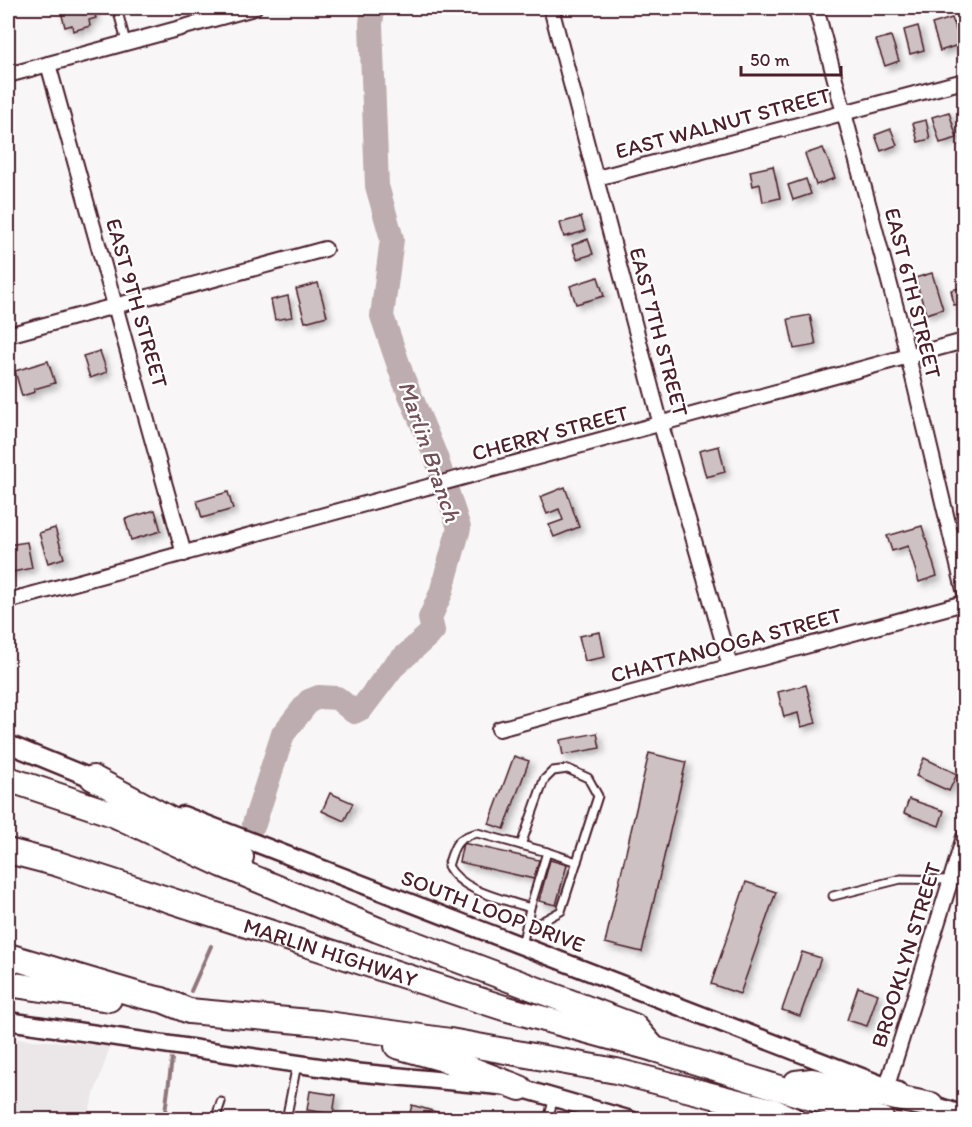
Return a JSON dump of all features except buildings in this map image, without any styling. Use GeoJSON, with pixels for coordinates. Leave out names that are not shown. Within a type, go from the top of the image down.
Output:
{"type":"FeatureCollection","features":[{"type":"Feature","properties":{"kind":"highway"},"geometry":{"type":"LineString","coordinates":[[93,778],[378,930]]}},
{"type":"Feature","properties":{"kind":"highway"},"geometry":{"type":"LineString","coordinates":[[8,779],[113,814],[223,865],[378,930],[634,1026],[654,1049]]}},
{"type":"Feature","properties":{"kind":"highway","name":"MARLIN HIGHWAY"},"geometry":{"type":"LineString","coordinates":[[8,851],[58,864],[504,1008],[654,1049],[882,1119]]}},
{"type":"Feature","properties":{"kind":"highway"},"geometry":{"type":"LineString","coordinates":[[8,957],[162,1000],[189,1011]]}},
{"type":"Feature","properties":{"kind":"highway"},"geometry":{"type":"LineString","coordinates":[[8,984],[189,1011],[320,1023],[450,1041],[616,1071],[773,1111],[793,1119]]}},
{"type":"Feature","properties":{"kind":"highway"},"geometry":{"type":"LineString","coordinates":[[320,1023],[447,1060],[520,1088]]}},
{"type":"Feature","properties":{"kind":"highway"},"geometry":{"type":"LineString","coordinates":[[776,1086],[812,1081],[931,1105]]}},
{"type":"Feature","properties":{"kind":"street"},"geometry":{"type":"LineString","coordinates":[[8,75],[254,8]]}},
{"type":"Feature","properties":{"kind":"street","name":"EAST 7TH STREET"},"geometry":{"type":"LineString","coordinates":[[551,8],[662,425],[730,666]]}},
{"type":"Feature","properties":{"kind":"street","name":"EAST 6TH STREET"},"geometry":{"type":"LineString","coordinates":[[816,8],[908,357],[964,590]]}},
{"type":"Feature","properties":{"kind":"street","name":"EAST 9TH STREET"},"geometry":{"type":"LineString","coordinates":[[48,64],[184,554]]}},
{"type":"Feature","properties":{"kind":"street","name":"EAST WALNUT STREET"},"geometry":{"type":"LineString","coordinates":[[597,178],[964,81]]}},
{"type":"Feature","properties":{"kind":"street"},"geometry":{"type":"LineString","coordinates":[[8,336],[325,249]]}},
{"type":"Feature","properties":{"kind":"street","name":"CHERRY STREET"},"geometry":{"type":"LineString","coordinates":[[8,601],[662,425],[964,341]]}},
{"type":"Feature","properties":{"kind":"street","name":"CHATTANOOGA STREET"},"geometry":{"type":"LineString","coordinates":[[499,729],[964,603]]}},
{"type":"Feature","properties":{"kind":"street","name":"SOUTH LOOP DRIVE"},"geometry":{"type":"LineString","coordinates":[[8,744],[245,840],[887,1086],[931,1105],[964,1115]]}},
{"type":"Feature","properties":{"kind":"street","name":"BROOKLYN STREET"},"geometry":{"type":"LineString","coordinates":[[887,1086],[964,837]]}},
{"type":"Feature","properties":{"kind":"street"},"geometry":{"type":"LineString","coordinates":[[8,1021],[353,1072],[520,1088],[631,1119]]}},
{"type":"Feature","properties":{"kind":"lane"},"geometry":{"type":"LineString","coordinates":[[117,8],[126,42]]}},
{"type":"Feature","properties":{"kind":"lane"},"geometry":{"type":"LineString","coordinates":[[521,845],[544,780],[553,771],[568,769],[588,778],[598,796],[561,911],[539,923],[527,923]]}},
{"type":"Feature","properties":{"kind":"lane"},"geometry":{"type":"LineString","coordinates":[[530,908],[477,890],[452,873],[448,866],[455,845],[465,836],[477,833],[577,862]]}},
{"type":"Feature","properties":{"kind":"lane"},"geometry":{"type":"LineString","coordinates":[[522,946],[530,908],[548,852]]}},
{"type":"Feature","properties":{"kind":"lane"},"geometry":{"type":"LineString","coordinates":[[833,896],[902,879],[951,880]]}},
{"type":"Feature","properties":{"kind":"lane"},"geometry":{"type":"LineString","coordinates":[[286,1119],[297,1064]]}},
{"type":"Feature","properties":{"kind":"lane"},"geometry":{"type":"LineString","coordinates":[[548,1119],[554,1097]]}},
{"type":"Feature","properties":{"kind":"lane"},"geometry":{"type":"LineString","coordinates":[[215,1119],[221,1102]]}},
{"type":"Feature","properties":{"kind":"shaded area"},"geometry":{"type":"Polygon","coordinates":[[[8,1038],[110,1046],[86,1119],[8,1119],[8,1038]]]}},
{"type":"Feature","properties":{"kind":"waterway","name":"Marlin Branch"},"geometry":{"type":"LineString","coordinates":[[254,824],[283,734],[309,701],[319,697],[337,698],[354,712],[362,708],[393,667],[433,631],[430,618],[441,593],[459,528],[436,457],[403,378],[382,316],[392,239],[377,186],[371,24],[373,8]]}},
{"type":"Feature","properties":{"kind":"waterway","name":"Marlin Branch"},"geometry":{"type":"LineString","coordinates":[[191,991],[211,946]]}},
{"type":"Feature","properties":{"kind":"waterway","name":"Marlin Branch"},"geometry":{"type":"LineString","coordinates":[[164,1120],[172,1059]]}}]}
